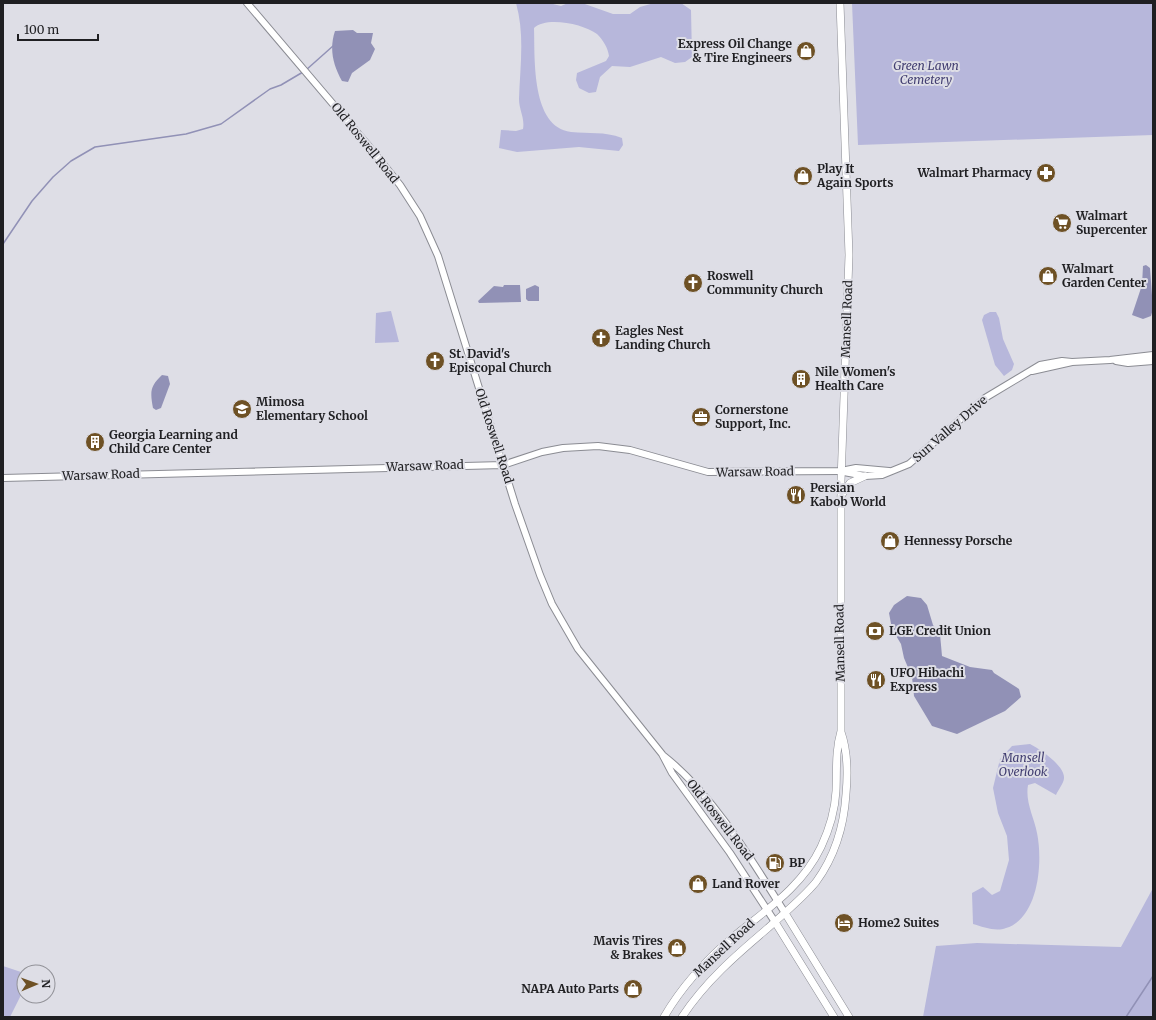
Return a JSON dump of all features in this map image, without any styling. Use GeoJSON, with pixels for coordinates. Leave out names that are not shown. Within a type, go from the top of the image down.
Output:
{"type":"FeatureCollection","features":[{"type":"Feature","properties":{"kind":"main road","name":"Mansell Road"},"geometry":{"type":"LineString","coordinates":[[664,1017],[678,995],[700,968],[732,938],[767,910],[800,879],[811,864],[828,830],[836,793],[836,748],[841,731],[840,496],[849,255],[840,3]]}},
{"type":"Feature","properties":{"kind":"main road"},"geometry":{"type":"LineString","coordinates":[[840,496],[850,483],[865,476]]}},
{"type":"Feature","properties":{"kind":"main road","name":"Mansell Road"},"geometry":{"type":"LineString","coordinates":[[682,1017],[694,999],[713,977],[775,922],[816,882],[832,855],[838,841],[843,818],[847,784],[847,748],[841,731]]}},
{"type":"Feature","properties":{"kind":"main road"},"geometry":{"type":"LineString","coordinates":[[784,913],[849,1017]]}},
{"type":"Feature","properties":{"kind":"main road"},"geometry":{"type":"LineString","coordinates":[[775,922],[834,1017]]}},
{"type":"Feature","properties":{"kind":"street","name":"Old Roswell Road"},"geometry":{"type":"LineString","coordinates":[[247,3],[367,144],[400,185],[420,216],[438,256],[540,575],[566,630],[592,667],[662,754],[672,773],[730,852],[775,922]]}},
{"type":"Feature","properties":{"kind":"street","name":"Sun Valley Drive"},"geometry":{"type":"LineString","coordinates":[[841,471],[865,476],[882,475],[888,471],[914,461],[980,402],[1030,371],[1072,362],[1110,360],[1153,355]]}},
{"type":"Feature","properties":{"kind":"street","name":"Sun Valley Drive"},"geometry":{"type":"LineString","coordinates":[[1110,360],[1128,363],[1153,361]]}},
{"type":"Feature","properties":{"kind":"street","name":"Warsaw Road"},"geometry":{"type":"LineString","coordinates":[[3,478],[504,465],[542,452],[563,448],[598,446],[630,450],[708,472],[841,471]]}},
{"type":"Feature","properties":{"kind":"street","name":"Sun Valley Drive"},"geometry":{"type":"LineString","coordinates":[[841,471],[856,468],[888,471]]}},
{"type":"Feature","properties":{"kind":"street","name":"Old Roswell Road"},"geometry":{"type":"LineString","coordinates":[[662,754],[678,767],[736,836],[784,913]]}},
{"type":"Feature","properties":{"kind":"green space"},"geometry":{"type":"Polygon","coordinates":[[[516,3],[549,3],[561,6],[568,3],[582,3],[613,14],[630,14],[640,7],[654,3],[681,3],[691,10],[692,57],[685,62],[675,63],[661,57],[630,67],[612,66],[600,77],[596,92],[589,93],[579,88],[576,80],[577,73],[606,61],[609,56],[608,50],[603,41],[597,34],[583,27],[556,22],[540,24],[534,28],[536,73],[542,105],[548,118],[558,127],[571,132],[603,134],[622,138],[623,145],[619,151],[579,147],[517,152],[499,148],[501,130],[516,131],[523,129],[519,99],[521,39],[519,15],[516,3]]]}},
{"type":"Feature","properties":{"kind":"green space","name":"Green Lawn Cemetery"},"geometry":{"type":"Polygon","coordinates":[[[852,3],[1153,3],[1153,135],[858,145],[852,3]]]}},
{"type":"Feature","properties":{"kind":"green space"},"geometry":{"type":"Polygon","coordinates":[[[391,311],[399,342],[375,343],[376,313],[391,311]]]}},
{"type":"Feature","properties":{"kind":"green space"},"geometry":{"type":"Polygon","coordinates":[[[990,312],[996,312],[999,318],[1003,339],[1014,364],[1012,370],[1004,376],[995,365],[982,320],[984,315],[990,312]]]}},
{"type":"Feature","properties":{"kind":"green space","name":"Mansell Overlook"},"geometry":{"type":"Polygon","coordinates":[[[1030,744],[1040,750],[1061,768],[1064,780],[1056,795],[1035,783],[1028,785],[1027,791],[1029,803],[1036,827],[1039,845],[1039,873],[1032,901],[1026,913],[1017,922],[1002,929],[985,928],[973,924],[972,893],[983,887],[992,895],[1000,891],[1009,860],[1007,836],[998,813],[993,788],[1000,759],[1012,746],[1030,744]]]}},
{"type":"Feature","properties":{"kind":"green space"},"geometry":{"type":"Polygon","coordinates":[[[1153,888],[1153,1017],[923,1017],[936,946],[977,943],[1121,947],[1153,888]]]}},
{"type":"Feature","properties":{"kind":"green space"},"geometry":{"type":"Polygon","coordinates":[[[3,966],[16,970],[16,1004],[10,1017],[3,1017],[3,966]]]}},
{"type":"Feature","properties":{"kind":"shaded area"},"geometry":{"type":"Polygon","coordinates":[[[353,30],[357,33],[373,33],[371,43],[375,49],[370,60],[352,73],[348,82],[342,81],[336,69],[332,44],[335,31],[353,30]]]}},
{"type":"Feature","properties":{"kind":"shaded area"},"geometry":{"type":"Polygon","coordinates":[[[1146,265],[1150,268],[1153,309],[1151,316],[1143,319],[1132,315],[1142,285],[1143,266],[1146,265]]]}},
{"type":"Feature","properties":{"kind":"shaded area"},"geometry":{"type":"Polygon","coordinates":[[[504,285],[520,285],[521,302],[479,303],[478,301],[494,286],[503,287],[504,285]]]}},
{"type":"Feature","properties":{"kind":"shaded area"},"geometry":{"type":"Polygon","coordinates":[[[535,285],[539,287],[539,301],[528,301],[526,299],[526,289],[535,285]]]}},
{"type":"Feature","properties":{"kind":"shaded area"},"geometry":{"type":"Polygon","coordinates":[[[162,375],[168,376],[170,384],[161,408],[156,410],[153,408],[151,393],[153,386],[162,375]]]}},
{"type":"Feature","properties":{"kind":"shaded area"},"geometry":{"type":"Polygon","coordinates":[[[907,596],[921,598],[927,605],[933,625],[940,634],[942,656],[970,667],[992,670],[994,673],[1019,689],[1021,697],[1005,711],[957,734],[932,726],[914,696],[912,677],[904,658],[901,644],[892,629],[889,613],[894,605],[907,596]]]}},
{"type":"Feature","properties":{"kind":"waterway"},"geometry":{"type":"LineString","coordinates":[[306,70],[333,46]]}},
{"type":"Feature","properties":{"kind":"waterway"},"geometry":{"type":"LineString","coordinates":[[3,244],[32,201],[53,177],[71,161],[95,147],[186,134],[221,124],[270,89],[281,85],[303,72]]}},
{"type":"Feature","properties":{"kind":"waterway"},"geometry":{"type":"LineString","coordinates":[[1126,1017],[1153,976]]}},
{"type":"Feature","properties":{"kind":"place","name":"Express Oil Change & Tire Engineers"},"geometry":{"type":"Point","coordinates":[806,51]}},
{"type":"Feature","properties":{"kind":"place","name":"Walmart Pharmacy"},"geometry":{"type":"Point","coordinates":[1046,173]}},
{"type":"Feature","properties":{"kind":"place","name":"Play It Again Sports"},"geometry":{"type":"Point","coordinates":[803,176]}},
{"type":"Feature","properties":{"kind":"place","name":"Walmart Supercenter"},"geometry":{"type":"Point","coordinates":[1062,223]}},
{"type":"Feature","properties":{"kind":"place","name":"Walmart Garden Center"},"geometry":{"type":"Point","coordinates":[1048,276]}},
{"type":"Feature","properties":{"kind":"place","name":"Roswell Community Church"},"geometry":{"type":"Point","coordinates":[693,283]}},
{"type":"Feature","properties":{"kind":"place","name":"Eagles Nest Landing Church"},"geometry":{"type":"Point","coordinates":[601,338]}},
{"type":"Feature","properties":{"kind":"place","name":"St. David's Episcopal Church"},"geometry":{"type":"Point","coordinates":[435,361]}},
{"type":"Feature","properties":{"kind":"place","name":"Nile Women's Health Care"},"geometry":{"type":"Point","coordinates":[801,379]}},
{"type":"Feature","properties":{"kind":"place","name":"Mimosa Elementary School"},"geometry":{"type":"Point","coordinates":[242,409]}},
{"type":"Feature","properties":{"kind":"place","name":"Cornerstone Support, Inc."},"geometry":{"type":"Point","coordinates":[701,417]}},
{"type":"Feature","properties":{"kind":"place","name":"Georgia Learning and Child Care Center"},"geometry":{"type":"Point","coordinates":[95,442]}},
{"type":"Feature","properties":{"kind":"place","name":"Persian Kabob World"},"geometry":{"type":"Point","coordinates":[796,495]}},
{"type":"Feature","properties":{"kind":"place","name":"Hennessy Porsche"},"geometry":{"type":"Point","coordinates":[890,541]}},
{"type":"Feature","properties":{"kind":"place","name":"LGE Credit Union"},"geometry":{"type":"Point","coordinates":[875,631]}},
{"type":"Feature","properties":{"kind":"place","name":"UFO Hibachi Express"},"geometry":{"type":"Point","coordinates":[876,680]}},
{"type":"Feature","properties":{"kind":"place","name":"BP"},"geometry":{"type":"Point","coordinates":[775,863]}},
{"type":"Feature","properties":{"kind":"place","name":"Land Rover"},"geometry":{"type":"Point","coordinates":[698,884]}},
{"type":"Feature","properties":{"kind":"place","name":"Home2 Suites"},"geometry":{"type":"Point","coordinates":[844,923]}},
{"type":"Feature","properties":{"kind":"place","name":"Mavis Tires & Brakes"},"geometry":{"type":"Point","coordinates":[677,948]}},
{"type":"Feature","properties":{"kind":"place","name":"NAPA Auto Parts"},"geometry":{"type":"Point","coordinates":[633,989]}}]}
